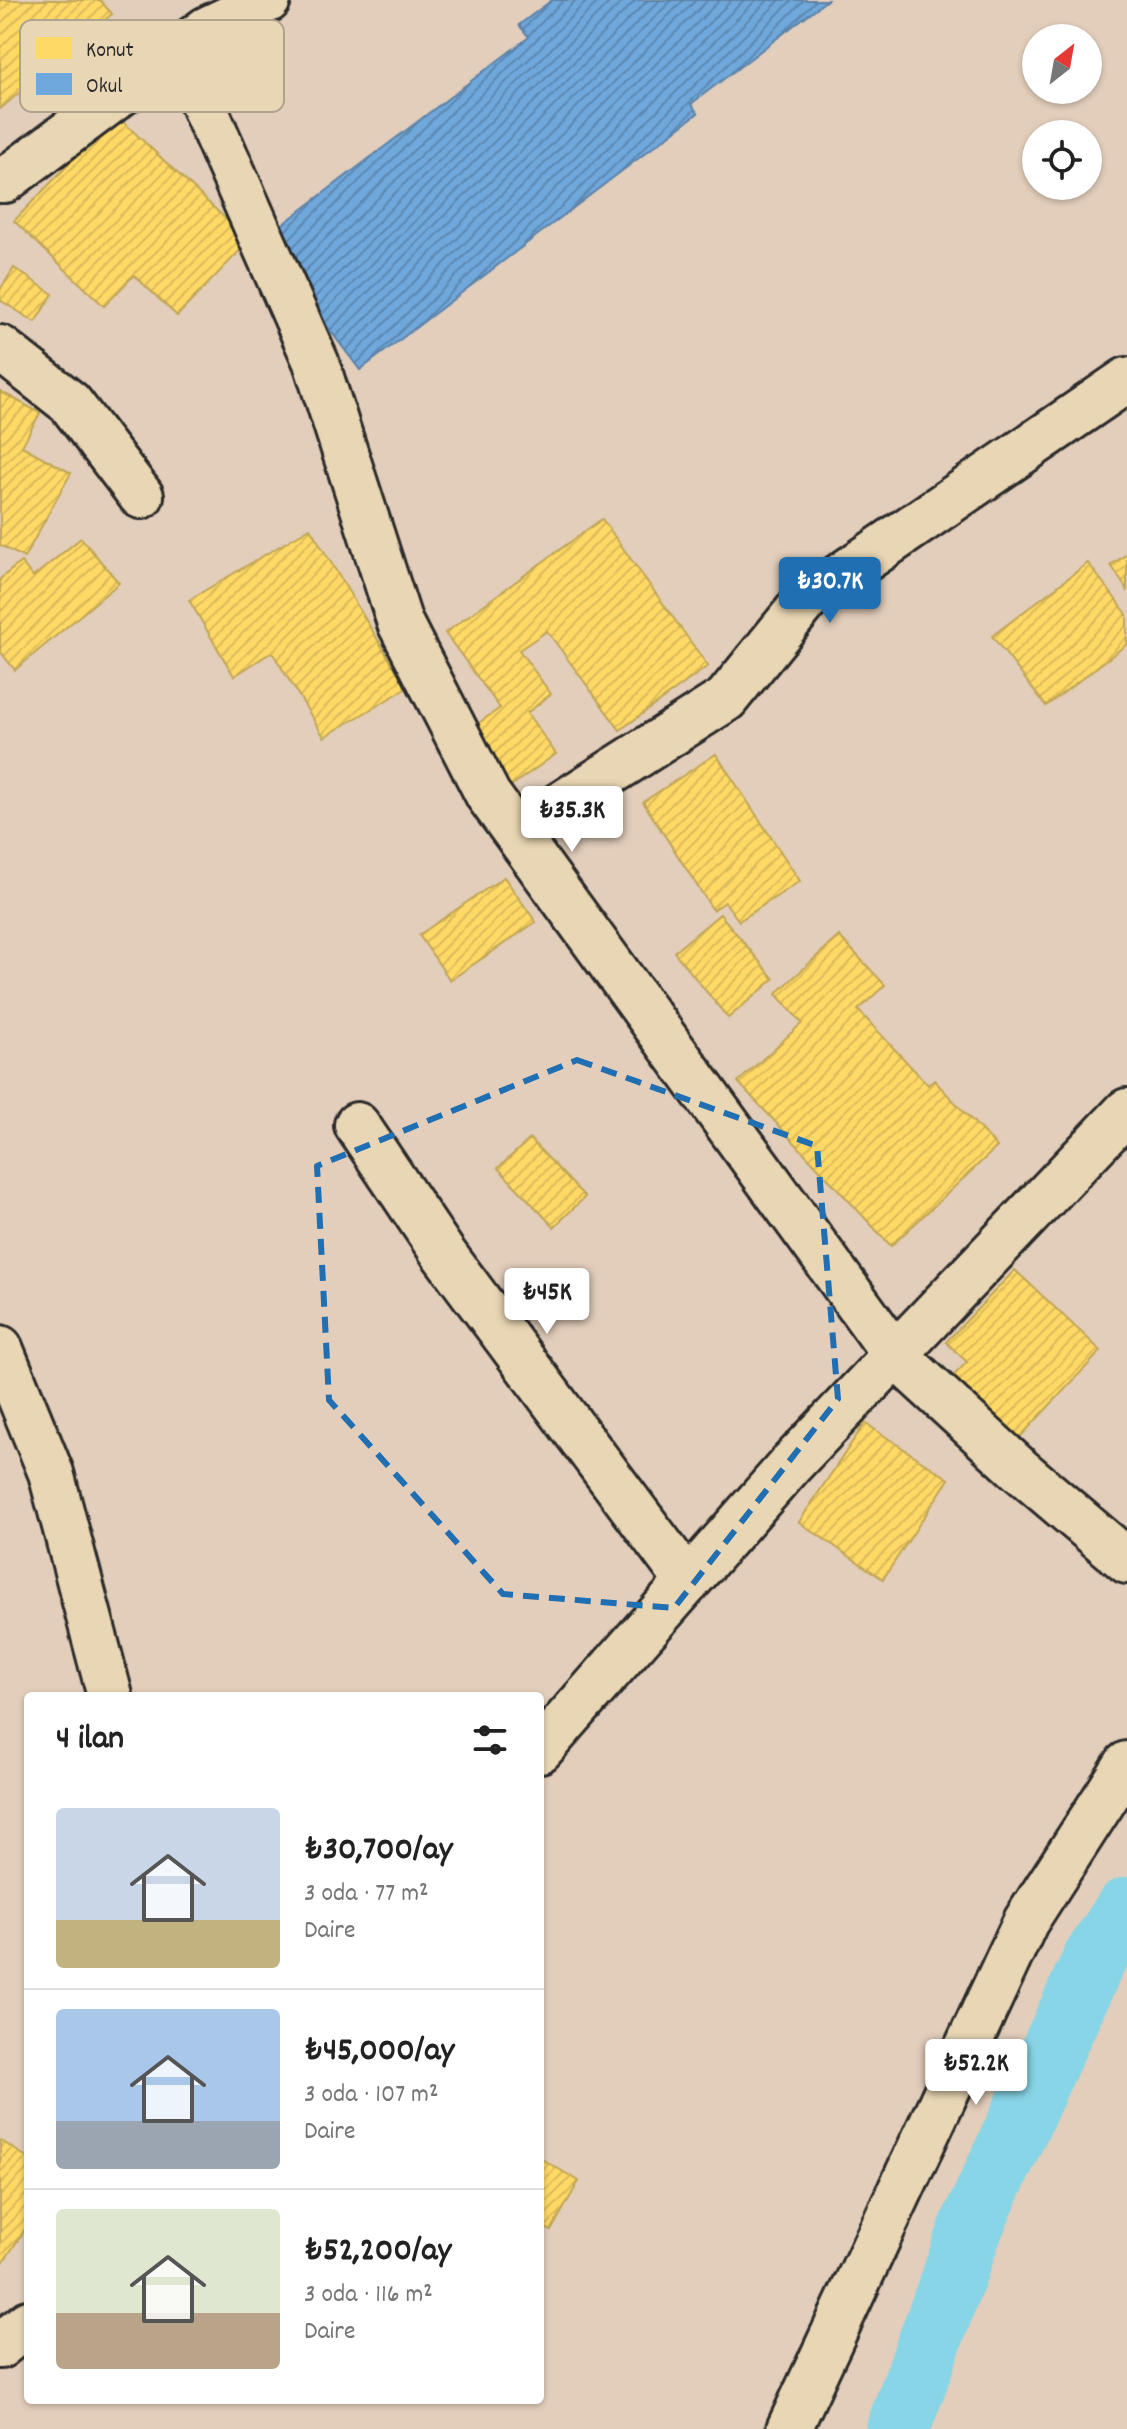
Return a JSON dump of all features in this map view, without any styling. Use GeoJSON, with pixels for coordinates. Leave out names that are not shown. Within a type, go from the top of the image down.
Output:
{"type":"FeatureCollection","features":[{"type":"Feature","properties":{"kind":"street"},"geometry":{"type":"LineString","coordinates":[[226,20],[268,0]]}},
{"type":"Feature","properties":{"kind":"street"},"geometry":{"type":"LineString","coordinates":[[2,184],[97,112]]}},
{"type":"Feature","properties":{"kind":"street"},"geometry":{"type":"LineString","coordinates":[[206,112],[316,362],[400,623],[488,795],[895,1355],[1020,1470],[1127,1561]]}},
{"type":"Feature","properties":{"kind":"street"},"geometry":{"type":"LineString","coordinates":[[0,348],[70,403],[141,496]]}},
{"type":"Feature","properties":{"kind":"street"},"geometry":{"type":"LineString","coordinates":[[516,833],[726,699],[807,599],[1127,380]]}},
{"type":"Feature","properties":{"kind":"street"},"geometry":{"type":"LineString","coordinates":[[544,1745],[792,1463],[1127,1111]]}},
{"type":"Feature","properties":{"kind":"street"},"geometry":{"type":"LineString","coordinates":[[357,1125],[443,1253],[688,1582]]}},
{"type":"Feature","properties":{"kind":"street"},"geometry":{"type":"LineString","coordinates":[[0,1348],[51,1473],[109,1692]]}},
{"type":"Feature","properties":{"kind":"street"},"geometry":{"type":"LineString","coordinates":[[789,2429],[1026,1921],[1127,1764]]}},
{"type":"Feature","properties":{"kind":"street"},"geometry":{"type":"LineString","coordinates":[[0,2346],[24,2326]]}},
{"type":"Feature","properties":{"kind":"highlighted area"},"geometry":{"type":"Polygon","coordinates":[[[577,1060],[817,1146],[838,1399],[674,1608],[503,1594],[329,1400],[317,1166],[577,1060]]]}},
{"type":"Feature","properties":{"kind":"building: Konut"},"geometry":{"type":"Polygon","coordinates":[[[0,0],[100,0],[112,14],[105,20],[20,20],[20,92],[0,109],[0,0]]]}},
{"type":"Feature","properties":{"kind":"building: Konut"},"geometry":{"type":"Polygon","coordinates":[[[116,115],[249,241],[177,316],[134,275],[104,306],[14,221],[116,115]]]}},
{"type":"Feature","properties":{"kind":"building: Konut"},"geometry":{"type":"Polygon","coordinates":[[[14,268],[53,294],[35,322],[0,300],[0,290],[14,268]]]}},
{"type":"Feature","properties":{"kind":"building: Konut"},"geometry":{"type":"Polygon","coordinates":[[[0,391],[40,413],[22,446],[71,473],[24,558],[0,545],[0,391]]]}},
{"type":"Feature","properties":{"kind":"building: Konut"},"geometry":{"type":"Polygon","coordinates":[[[602,519],[708,666],[620,730],[547,631],[519,650],[551,694],[527,713],[556,754],[502,792],[460,736],[500,708],[445,633],[602,519]]]}},
{"type":"Feature","properties":{"kind":"building: Konut"},"geometry":{"type":"Polygon","coordinates":[[[310,528],[407,688],[324,737],[272,652],[234,676],[189,600],[310,528]]]}},
{"type":"Feature","properties":{"kind":"building: Konut"},"geometry":{"type":"Polygon","coordinates":[[[81,538],[119,583],[15,670],[0,651],[0,579],[21,562],[33,577],[81,538]]]}},
{"type":"Feature","properties":{"kind":"building: Konut"},"geometry":{"type":"Polygon","coordinates":[[[1127,554],[1127,590],[1111,565],[1127,554]]]}},
{"type":"Feature","properties":{"kind":"building: Konut"},"geometry":{"type":"Polygon","coordinates":[[[1088,563],[1127,614],[1127,644],[1046,706],[992,636],[1088,563]]]}},
{"type":"Feature","properties":{"kind":"building: Konut"},"geometry":{"type":"Polygon","coordinates":[[[716,754],[800,881],[739,921],[725,902],[713,910],[643,802],[716,754]]]}},
{"type":"Feature","properties":{"kind":"building: Konut"},"geometry":{"type":"Polygon","coordinates":[[[504,877],[536,922],[450,980],[419,935],[504,877]]]}},
{"type":"Feature","properties":{"kind":"building: Konut"},"geometry":{"type":"Polygon","coordinates":[[[720,914],[774,979],[728,1018],[674,952],[720,914]]]}},
{"type":"Feature","properties":{"kind":"building: Konut"},"geometry":{"type":"Polygon","coordinates":[[[839,936],[885,985],[858,1010],[928,1085],[934,1080],[997,1147],[891,1246],[738,1082],[802,1023],[776,994],[839,936]]]}},
{"type":"Feature","properties":{"kind":"building: Konut"},"geometry":{"type":"Polygon","coordinates":[[[530,1139],[585,1197],[554,1227],[498,1168],[530,1139]]]}},
{"type":"Feature","properties":{"kind":"building: Konut"},"geometry":{"type":"Polygon","coordinates":[[[1015,1270],[1101,1351],[1003,1455],[937,1393],[967,1362],[946,1342],[1015,1270]]]}},
{"type":"Feature","properties":{"kind":"building: Konut"},"geometry":{"type":"Polygon","coordinates":[[[865,1423],[949,1479],[883,1579],[799,1522],[865,1423]]]}},
{"type":"Feature","properties":{"kind":"building: Konut"},"geometry":{"type":"Polygon","coordinates":[[[0,2140],[24,2155],[24,2231],[0,2267],[0,2140]]]}},
{"type":"Feature","properties":{"kind":"building: Konut"},"geometry":{"type":"Polygon","coordinates":[[[544,2160],[579,2181],[551,2231],[544,2227],[544,2160]]]}},
{"type":"Feature","properties":{"kind":"building: Okul"},"geometry":{"type":"Polygon","coordinates":[[[552,0],[827,0],[691,104],[698,113],[360,370],[262,240],[529,37],[519,25],[552,0]]]}},
{"type":"Feature","properties":{"kind":"waterway"},"geometry":{"type":"LineString","coordinates":[[898,2429],[973,2223],[1094,1960],[1127,1909]]}}]}
